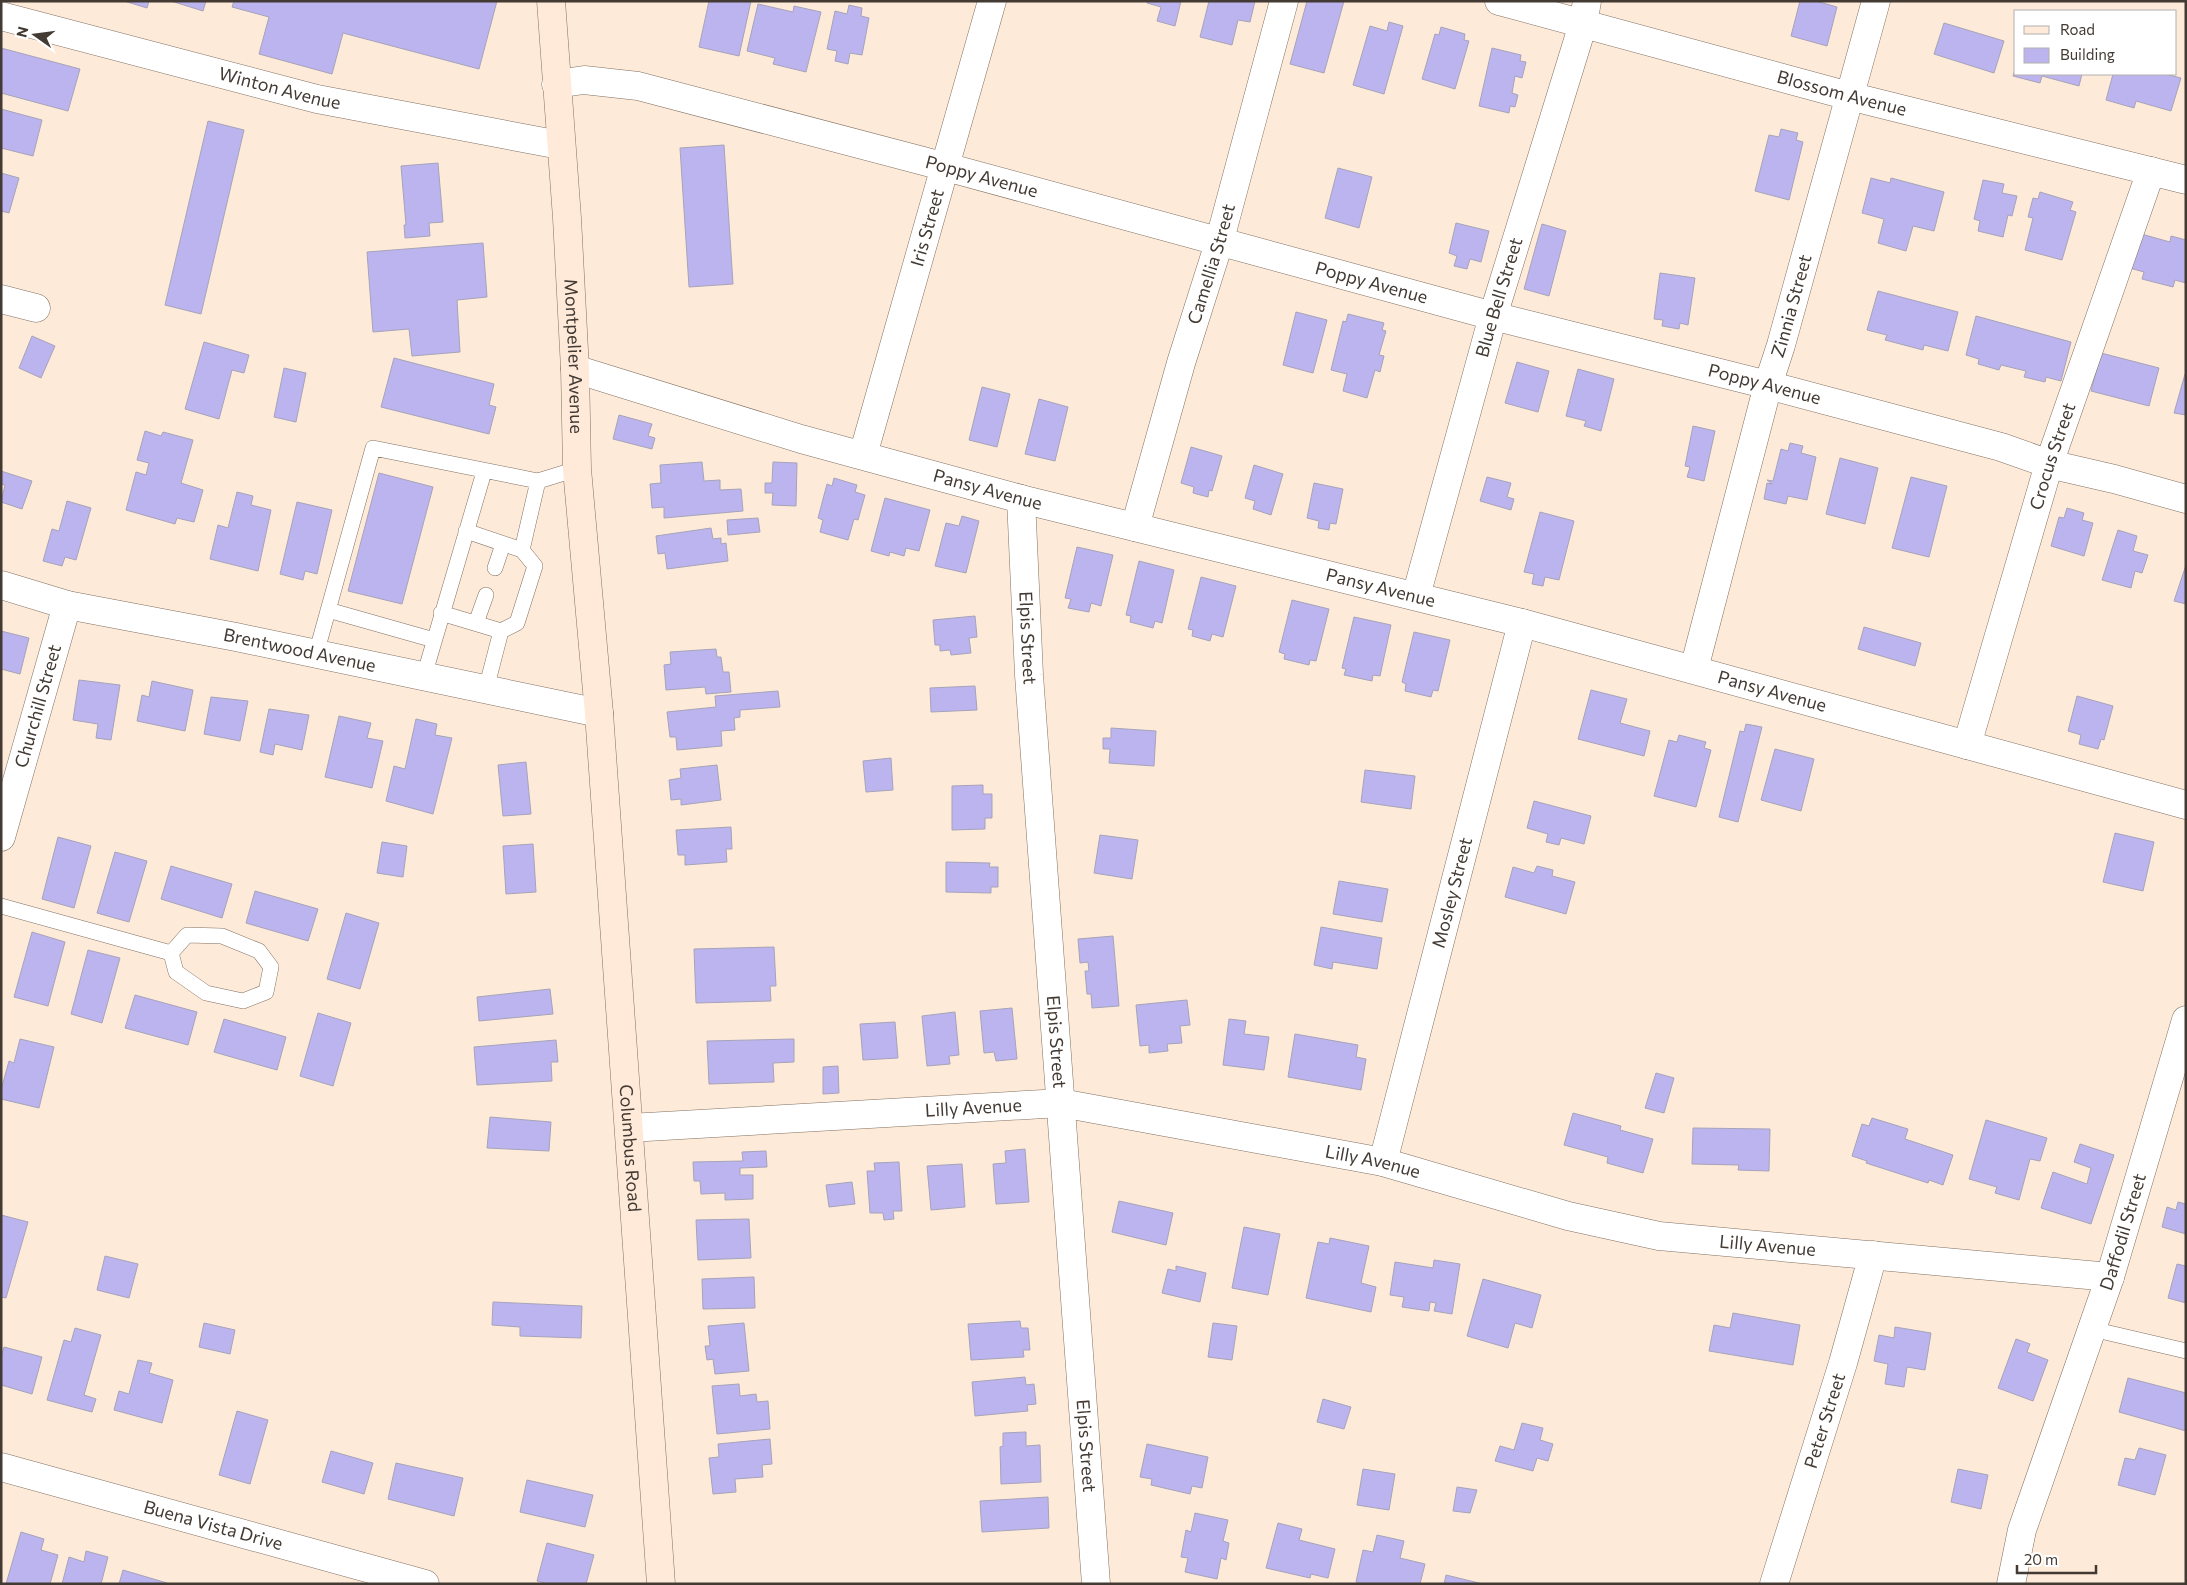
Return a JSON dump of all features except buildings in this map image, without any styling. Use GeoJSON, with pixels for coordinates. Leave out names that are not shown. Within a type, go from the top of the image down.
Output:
{"type":"FeatureCollection","features":[{"type":"Feature","properties":{"kind":"street","name":"Montpelier Avenue"},"geometry":{"type":"LineString","coordinates":[[551,1],[560,145],[567,218],[575,369],[577,469],[599,712]]}},
{"type":"Feature","properties":{"kind":"street","name":"Iris Street"},"geometry":{"type":"LineString","coordinates":[[863,455],[992,1]]}},
{"type":"Feature","properties":{"kind":"street","name":"Camellia Street"},"geometry":{"type":"LineString","coordinates":[[1135,527],[1181,363],[1219,243],[1284,1]]}},
{"type":"Feature","properties":{"kind":"street","name":"Blossom Avenue"},"geometry":{"type":"LineString","coordinates":[[1499,1],[1585,12],[1849,96],[2186,180]]}},
{"type":"Feature","properties":{"kind":"street","name":"Zinnia Street"},"geometry":{"type":"LineString","coordinates":[[1694,669],[1768,385],[1781,345],[1876,1]]}},
{"type":"Feature","properties":{"kind":"street","name":"Blue Bell Street"},"geometry":{"type":"LineString","coordinates":[[1416,596],[1493,316],[1585,12]]}},
{"type":"Feature","properties":{"kind":"street","name":"Winton Avenue"},"geometry":{"type":"LineString","coordinates":[[1,16],[317,99],[560,145]]}},
{"type":"Feature","properties":{"kind":"street","name":"Poppy Avenue"},"geometry":{"type":"LineString","coordinates":[[556,84],[584,80],[638,86],[946,167],[1219,243],[1493,316],[1768,385],[2001,448],[2049,464],[2114,479],[2186,499]]}},
{"type":"Feature","properties":{"kind":"street","name":"Crocus Street"},"geometry":{"type":"LineString","coordinates":[[1967,745],[2049,464],[2151,171]]}},
{"type":"Feature","properties":{"kind":"street"},"geometry":{"type":"LineString","coordinates":[[1,299],[36,308]]}},
{"type":"Feature","properties":{"kind":"street","name":"Pansy Avenue"},"geometry":{"type":"LineString","coordinates":[[575,369],[801,439],[1021,499],[1522,623],[2186,805]]}},
{"type":"Feature","properties":{"kind":"street","name":"Elpis Street"},"geometry":{"type":"LineString","coordinates":[[1021,499],[1029,675],[1096,1584]]}},
{"type":"Feature","properties":{"kind":"street","name":"Brentwood Avenue"},"geometry":{"type":"LineString","coordinates":[[1,585],[67,605],[599,712]]}},
{"type":"Feature","properties":{"kind":"street","name":"Churchill Street"},"geometry":{"type":"LineString","coordinates":[[1,837],[67,605]]}},
{"type":"Feature","properties":{"kind":"street","name":"Mosley Street"},"geometry":{"type":"LineString","coordinates":[[1383,1162],[1522,623]]}},
{"type":"Feature","properties":{"kind":"street","name":"Columbus Road"},"geometry":{"type":"LineString","coordinates":[[599,712],[661,1584]]}},
{"type":"Feature","properties":{"kind":"street","name":"Daffodil Street"},"geometry":{"type":"LineString","coordinates":[[2011,1584],[2022,1530],[2110,1278],[2186,1020]]}},
{"type":"Feature","properties":{"kind":"street","name":"Lilly Avenue"},"geometry":{"type":"LineString","coordinates":[[629,1128],[1061,1103],[1383,1162],[1568,1216],[1659,1236],[2110,1278]]}},
{"type":"Feature","properties":{"kind":"street","name":"Peter Street"},"geometry":{"type":"LineString","coordinates":[[1774,1584],[1843,1363],[1873,1255]]}},
{"type":"Feature","properties":{"kind":"street","name":"Buena Vista Drive"},"geometry":{"type":"LineString","coordinates":[[1,1467],[425,1584]]}},
{"type":"Feature","properties":{"kind":"lane"},"geometry":{"type":"LineString","coordinates":[[316,654],[373,448],[484,472],[538,481],[577,469]]}},
{"type":"Feature","properties":{"kind":"lane"},"geometry":{"type":"LineString","coordinates":[[424,676],[484,472]]}},
{"type":"Feature","properties":{"kind":"lane"},"geometry":{"type":"LineString","coordinates":[[522,550],[538,481]]}},
{"type":"Feature","properties":{"kind":"lane"},"geometry":{"type":"LineString","coordinates":[[441,613],[501,631],[517,623],[535,566],[522,550],[466,532]]}},
{"type":"Feature","properties":{"kind":"lane"},"geometry":{"type":"LineString","coordinates":[[495,568],[502,544]]}},
{"type":"Feature","properties":{"kind":"lane"},"geometry":{"type":"LineString","coordinates":[[476,623],[486,596]]}},
{"type":"Feature","properties":{"kind":"lane"},"geometry":{"type":"LineString","coordinates":[[328,610],[434,640]]}},
{"type":"Feature","properties":{"kind":"lane"},"geometry":{"type":"LineString","coordinates":[[486,689],[501,631]]}},
{"type":"Feature","properties":{"kind":"lane"},"geometry":{"type":"LineString","coordinates":[[1,906],[171,953]]}},
{"type":"Feature","properties":{"kind":"lane"},"geometry":{"type":"LineString","coordinates":[[187,935],[222,936],[259,951],[270,967],[266,992],[243,1001],[206,993],[176,972],[171,953],[187,935]]}},
{"type":"Feature","properties":{"kind":"lane"},"geometry":{"type":"LineString","coordinates":[[2092,1329],[2186,1351]]}}]}
